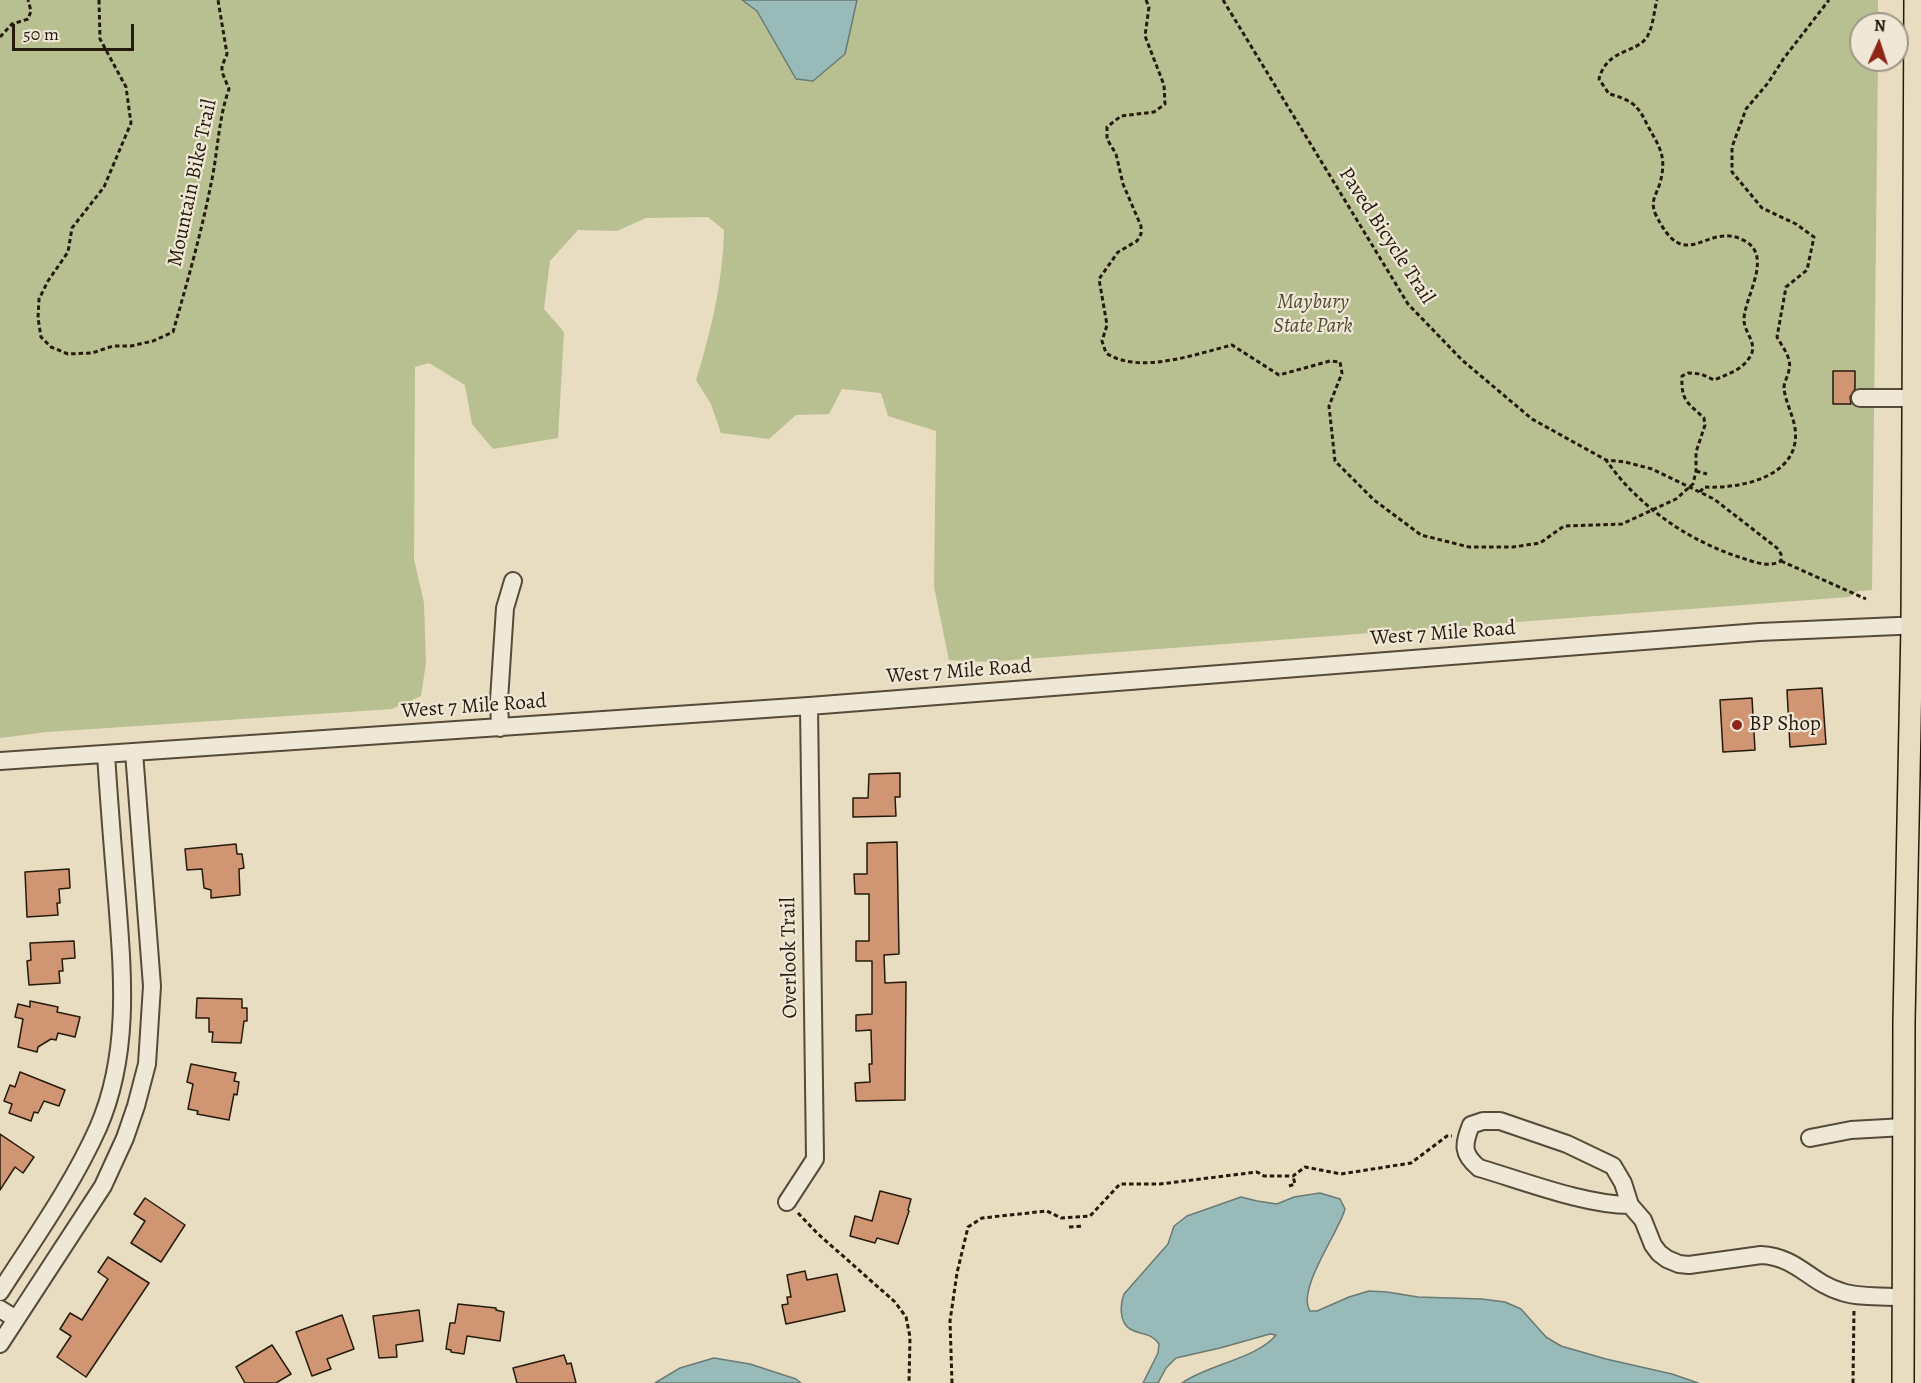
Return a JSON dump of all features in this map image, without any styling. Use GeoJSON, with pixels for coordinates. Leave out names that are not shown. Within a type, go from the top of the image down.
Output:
{"type":"FeatureCollection","features":[{"type":"Feature","properties":{"kind":"main road"},"geometry":{"type":"LineString","coordinates":[[1903,1383],[1904,1021],[1917,625],[1913,398],[1915,0]]}},
{"type":"Feature","properties":{"kind":"street"},"geometry":{"type":"LineString","coordinates":[[1860,398],[1913,398]]}},
{"type":"Feature","properties":{"kind":"street"},"geometry":{"type":"LineString","coordinates":[[500,728],[499,700],[505,608],[513,581]]}},
{"type":"Feature","properties":{"kind":"street","name":"West 7 Mile Road"},"geometry":{"type":"LineString","coordinates":[[0,761],[809,706],[1759,632],[1917,625]]}},
{"type":"Feature","properties":{"kind":"street","name":"Overlook Trail"},"geometry":{"type":"LineString","coordinates":[[787,1202],[815,1159],[809,706]]}},
{"type":"Feature","properties":{"kind":"street"},"geometry":{"type":"LineString","coordinates":[[0,1344],[103,1186],[125,1138],[147,1064],[151,1009],[150,953],[134,752]]}},
{"type":"Feature","properties":{"kind":"street"},"geometry":{"type":"LineString","coordinates":[[0,1292],[76,1171],[98,1127],[112,1087],[119,1050],[123,999],[106,754]]}},
{"type":"Feature","properties":{"kind":"street"},"geometry":{"type":"LineString","coordinates":[[121,956],[150,953]]}},
{"type":"Feature","properties":{"kind":"street"},"geometry":{"type":"LineString","coordinates":[[1630,1205],[1613,1205],[1587,1199],[1479,1168],[1470,1160],[1465,1150],[1471,1125],[1483,1121],[1500,1121],[1568,1144],[1613,1166],[1623,1183],[1630,1205],[1643,1220],[1653,1245],[1659,1253],[1673,1261],[1689,1265],[1772,1255],[1792,1262],[1819,1281],[1840,1292],[1854,1295],[1904,1297]]}},
{"type":"Feature","properties":{"kind":"street"},"geometry":{"type":"LineString","coordinates":[[98,1127],[125,1138]]}},
{"type":"Feature","properties":{"kind":"street"},"geometry":{"type":"LineString","coordinates":[[1810,1138],[1851,1130],[1904,1127]]}},
{"type":"Feature","properties":{"kind":"street"},"geometry":{"type":"LineString","coordinates":[[0,1309],[16,1319]]}},
{"type":"Feature","properties":{"kind":"path"},"geometry":{"type":"LineString","coordinates":[[0,37],[12,24],[28,19],[31,11],[28,0]]}},
{"type":"Feature","properties":{"kind":"path","name":"Mountain Bike Trail"},"geometry":{"type":"LineString","coordinates":[[99,0],[100,39],[126,87],[131,123],[104,187],[72,228],[68,252],[39,299],[38,318],[41,337],[51,347],[68,354],[92,353],[113,346],[130,346],[153,341],[173,332],[204,220],[222,110],[229,89],[222,72],[227,54],[218,0]]}},
{"type":"Feature","properties":{"kind":"path"},"geometry":{"type":"LineString","coordinates":[[1146,0],[1149,7],[1145,36],[1164,85],[1165,104],[1154,112],[1121,116],[1107,128],[1107,139],[1116,154],[1123,184],[1141,226],[1141,234],[1137,241],[1118,252],[1099,279],[1107,325],[1102,341],[1106,353],[1123,361],[1141,364],[1232,345],[1279,375],[1330,361],[1340,362],[1342,373],[1329,406],[1335,461],[1374,500],[1421,535],[1469,547],[1513,547],[1540,543],[1564,526],[1622,524],[1676,499],[1693,484],[1696,452],[1705,425],[1704,418],[1686,403],[1682,393],[1682,376],[1688,373],[1701,374],[1714,380],[1736,371],[1751,355],[1753,346],[1751,338],[1745,331],[1744,318],[1756,284],[1756,255],[1752,246],[1743,240],[1714,237],[1696,246],[1687,247],[1664,231],[1653,208],[1653,196],[1660,184],[1663,158],[1660,145],[1637,106],[1609,94],[1599,80],[1604,68],[1617,54],[1634,47],[1646,38],[1656,0]]}},
{"type":"Feature","properties":{"kind":"path","name":"Paved Bicycle Trail"},"geometry":{"type":"LineString","coordinates":[[1223,0],[1408,304],[1462,360],[1532,419],[1606,460],[1652,469],[1714,499],[1764,536],[1781,554],[1781,561],[1771,564],[1729,554],[1677,528],[1653,510],[1619,478],[1606,460]]}},
{"type":"Feature","properties":{"kind":"path"},"geometry":{"type":"LineString","coordinates":[[1700,492],[1704,487],[1744,485],[1773,474],[1792,451],[1795,430],[1784,387],[1790,369],[1789,358],[1777,337],[1786,288],[1807,270],[1814,237],[1796,224],[1762,208],[1732,172],[1732,147],[1746,109],[1829,0]]}},
{"type":"Feature","properties":{"kind":"path"},"geometry":{"type":"LineString","coordinates":[[1696,471],[1707,474]]}},
{"type":"Feature","properties":{"kind":"path"},"geometry":{"type":"LineString","coordinates":[[1781,561],[1866,599]]}},
{"type":"Feature","properties":{"kind":"path"},"geometry":{"type":"LineString","coordinates":[[952,1383],[950,1321],[957,1273],[968,1227],[982,1218],[1047,1211],[1060,1218],[1090,1216],[1119,1184],[1160,1184],[1257,1172],[1264,1176],[1293,1176],[1305,1167],[1341,1174],[1411,1163],[1436,1145]]}},
{"type":"Feature","properties":{"kind":"path"},"geometry":{"type":"LineString","coordinates":[[1289,1186],[1295,1184],[1293,1176]]}},
{"type":"Feature","properties":{"kind":"path"},"geometry":{"type":"LineString","coordinates":[[787,1202],[817,1233],[895,1302],[906,1317],[910,1337],[909,1383]]}},
{"type":"Feature","properties":{"kind":"path"},"geometry":{"type":"LineString","coordinates":[[1076,1217],[1077,1226]]}},
{"type":"Feature","properties":{"kind":"path"},"geometry":{"type":"LineString","coordinates":[[1069,1227],[1084,1226]]}},
{"type":"Feature","properties":{"kind":"path"},"geometry":{"type":"LineString","coordinates":[[1853,1383],[1854,1295]]}},
{"type":"Feature","properties":{"kind":"green space","name":"Maybury State Park"},"geometry":{"type":"Polygon","coordinates":[[[0,0],[1878,0],[1878,12],[1849,12],[1849,72],[1878,72],[1872,590],[1858,591],[1849,597],[986,662],[949,660],[934,587],[936,431],[888,416],[881,393],[842,389],[829,414],[796,415],[769,439],[721,433],[711,404],[696,380],[715,306],[724,230],[708,217],[646,218],[617,231],[578,230],[550,261],[544,309],[564,332],[558,438],[493,449],[472,424],[465,385],[429,363],[415,367],[414,559],[424,603],[426,663],[421,696],[392,709],[47,732],[0,738],[0,0]]]}},
{"type":"Feature","properties":{"kind":"water"},"geometry":{"type":"Polygon","coordinates":[[[742,0],[857,0],[845,54],[813,81],[796,79],[757,11],[742,0]]]}},
{"type":"Feature","properties":{"kind":"water"},"geometry":{"type":"Polygon","coordinates":[[[1320,1193],[1340,1199],[1345,1209],[1313,1276],[1307,1302],[1310,1311],[1317,1311],[1369,1291],[1418,1297],[1505,1302],[1521,1309],[1546,1337],[1561,1346],[1672,1374],[1698,1383],[1182,1383],[1257,1350],[1276,1335],[1270,1334],[1176,1358],[1166,1368],[1158,1383],[1143,1383],[1158,1353],[1159,1344],[1152,1337],[1126,1326],[1121,1313],[1122,1303],[1124,1294],[1168,1244],[1174,1226],[1187,1216],[1241,1197],[1277,1204],[1294,1197],[1320,1193]]]}},
{"type":"Feature","properties":{"kind":"water"},"geometry":{"type":"Polygon","coordinates":[[[714,1358],[750,1364],[796,1379],[801,1383],[655,1383],[680,1368],[714,1358]]]}},
{"type":"Feature","properties":{"kind":"building"},"geometry":{"type":"Polygon","coordinates":[[[1833,371],[1855,371],[1855,389],[1850,397],[1851,404],[1833,404],[1833,371]]]}},
{"type":"Feature","properties":{"kind":"building"},"geometry":{"type":"Polygon","coordinates":[[[1822,688],[1826,744],[1790,747],[1787,690],[1822,688]]]}},
{"type":"Feature","properties":{"kind":"building"},"geometry":{"type":"Polygon","coordinates":[[[1752,698],[1755,750],[1723,752],[1720,700],[1752,698]]]}},
{"type":"Feature","properties":{"kind":"building"},"geometry":{"type":"Polygon","coordinates":[[[900,773],[900,797],[895,797],[896,816],[853,817],[853,798],[868,798],[869,774],[900,773]]]}},
{"type":"Feature","properties":{"kind":"building"},"geometry":{"type":"Polygon","coordinates":[[[897,842],[899,954],[884,955],[885,983],[906,982],[905,1100],[856,1101],[855,1083],[870,1082],[871,1030],[856,1031],[856,1015],[872,1014],[872,961],[856,961],[856,941],[869,941],[869,894],[855,894],[854,874],[867,874],[867,843],[897,842]]]}},
{"type":"Feature","properties":{"kind":"building"},"geometry":{"type":"Polygon","coordinates":[[[236,844],[237,854],[242,854],[244,868],[239,869],[240,895],[211,898],[211,890],[204,888],[202,869],[187,870],[185,849],[236,844]]]}},
{"type":"Feature","properties":{"kind":"building"},"geometry":{"type":"Polygon","coordinates":[[[69,869],[70,888],[59,889],[58,915],[27,917],[25,872],[69,869]]]}},
{"type":"Feature","properties":{"kind":"building"},"geometry":{"type":"Polygon","coordinates":[[[74,941],[75,958],[62,959],[63,971],[59,971],[60,983],[29,985],[27,961],[31,960],[30,943],[74,941]]]}},
{"type":"Feature","properties":{"kind":"building"},"geometry":{"type":"Polygon","coordinates":[[[197,998],[242,999],[242,1008],[247,1008],[247,1021],[244,1021],[241,1043],[212,1042],[213,1032],[209,1032],[209,1018],[196,1018],[197,998]]]}},
{"type":"Feature","properties":{"kind":"building"},"geometry":{"type":"Polygon","coordinates":[[[30,1001],[58,1007],[57,1012],[80,1017],[75,1037],[58,1033],[56,1040],[51,1039],[38,1047],[37,1052],[18,1047],[23,1019],[15,1017],[18,1004],[30,1007],[30,1001]]]}},
{"type":"Feature","properties":{"kind":"building"},"geometry":{"type":"Polygon","coordinates":[[[191,1064],[236,1073],[234,1081],[239,1082],[229,1120],[197,1114],[198,1111],[188,1109],[193,1084],[187,1082],[191,1064]]]}},
{"type":"Feature","properties":{"kind":"building"},"geometry":{"type":"Polygon","coordinates":[[[20,1072],[65,1090],[59,1106],[44,1101],[38,1113],[34,1112],[31,1121],[9,1113],[12,1104],[4,1101],[10,1085],[15,1087],[20,1072]]]}},
{"type":"Feature","properties":{"kind":"building"},"geometry":{"type":"Polygon","coordinates":[[[0,1134],[34,1157],[23,1173],[15,1167],[0,1190],[0,1134]]]}},
{"type":"Feature","properties":{"kind":"building"},"geometry":{"type":"Polygon","coordinates":[[[880,1191],[911,1199],[898,1244],[877,1238],[875,1243],[850,1236],[855,1216],[872,1221],[880,1191]]]}},
{"type":"Feature","properties":{"kind":"building"},"geometry":{"type":"Polygon","coordinates":[[[145,1198],[185,1225],[161,1262],[131,1243],[145,1221],[134,1214],[145,1198]]]}},
{"type":"Feature","properties":{"kind":"building"},"geometry":{"type":"Polygon","coordinates":[[[108,1257],[149,1283],[86,1377],[57,1357],[71,1336],[60,1329],[70,1313],[82,1320],[108,1279],[98,1272],[108,1257]]]}},
{"type":"Feature","properties":{"kind":"building"},"geometry":{"type":"Polygon","coordinates":[[[805,1271],[807,1280],[837,1274],[845,1311],[786,1324],[782,1305],[788,1304],[787,1297],[791,1297],[787,1275],[805,1271]]]}},
{"type":"Feature","properties":{"kind":"building"},"geometry":{"type":"Polygon","coordinates":[[[458,1304],[496,1308],[504,1312],[500,1341],[467,1336],[464,1354],[446,1349],[450,1323],[455,1323],[458,1304]]]}},
{"type":"Feature","properties":{"kind":"building"},"geometry":{"type":"Polygon","coordinates":[[[419,1310],[423,1341],[396,1345],[397,1357],[379,1358],[373,1316],[419,1310]]]}},
{"type":"Feature","properties":{"kind":"building"},"geometry":{"type":"Polygon","coordinates":[[[342,1315],[354,1349],[327,1359],[331,1369],[312,1376],[296,1332],[342,1315]]]}},
{"type":"Feature","properties":{"kind":"building"},"geometry":{"type":"Polygon","coordinates":[[[272,1345],[291,1374],[276,1383],[245,1383],[236,1367],[272,1345]]]}},
{"type":"Feature","properties":{"kind":"building"},"geometry":{"type":"Polygon","coordinates":[[[564,1355],[567,1364],[571,1363],[576,1383],[517,1383],[513,1368],[564,1355]]]}},
{"type":"Feature","properties":{"kind":"place","name":"BP Shop"},"geometry":{"type":"Point","coordinates":[1737,725]}}]}
